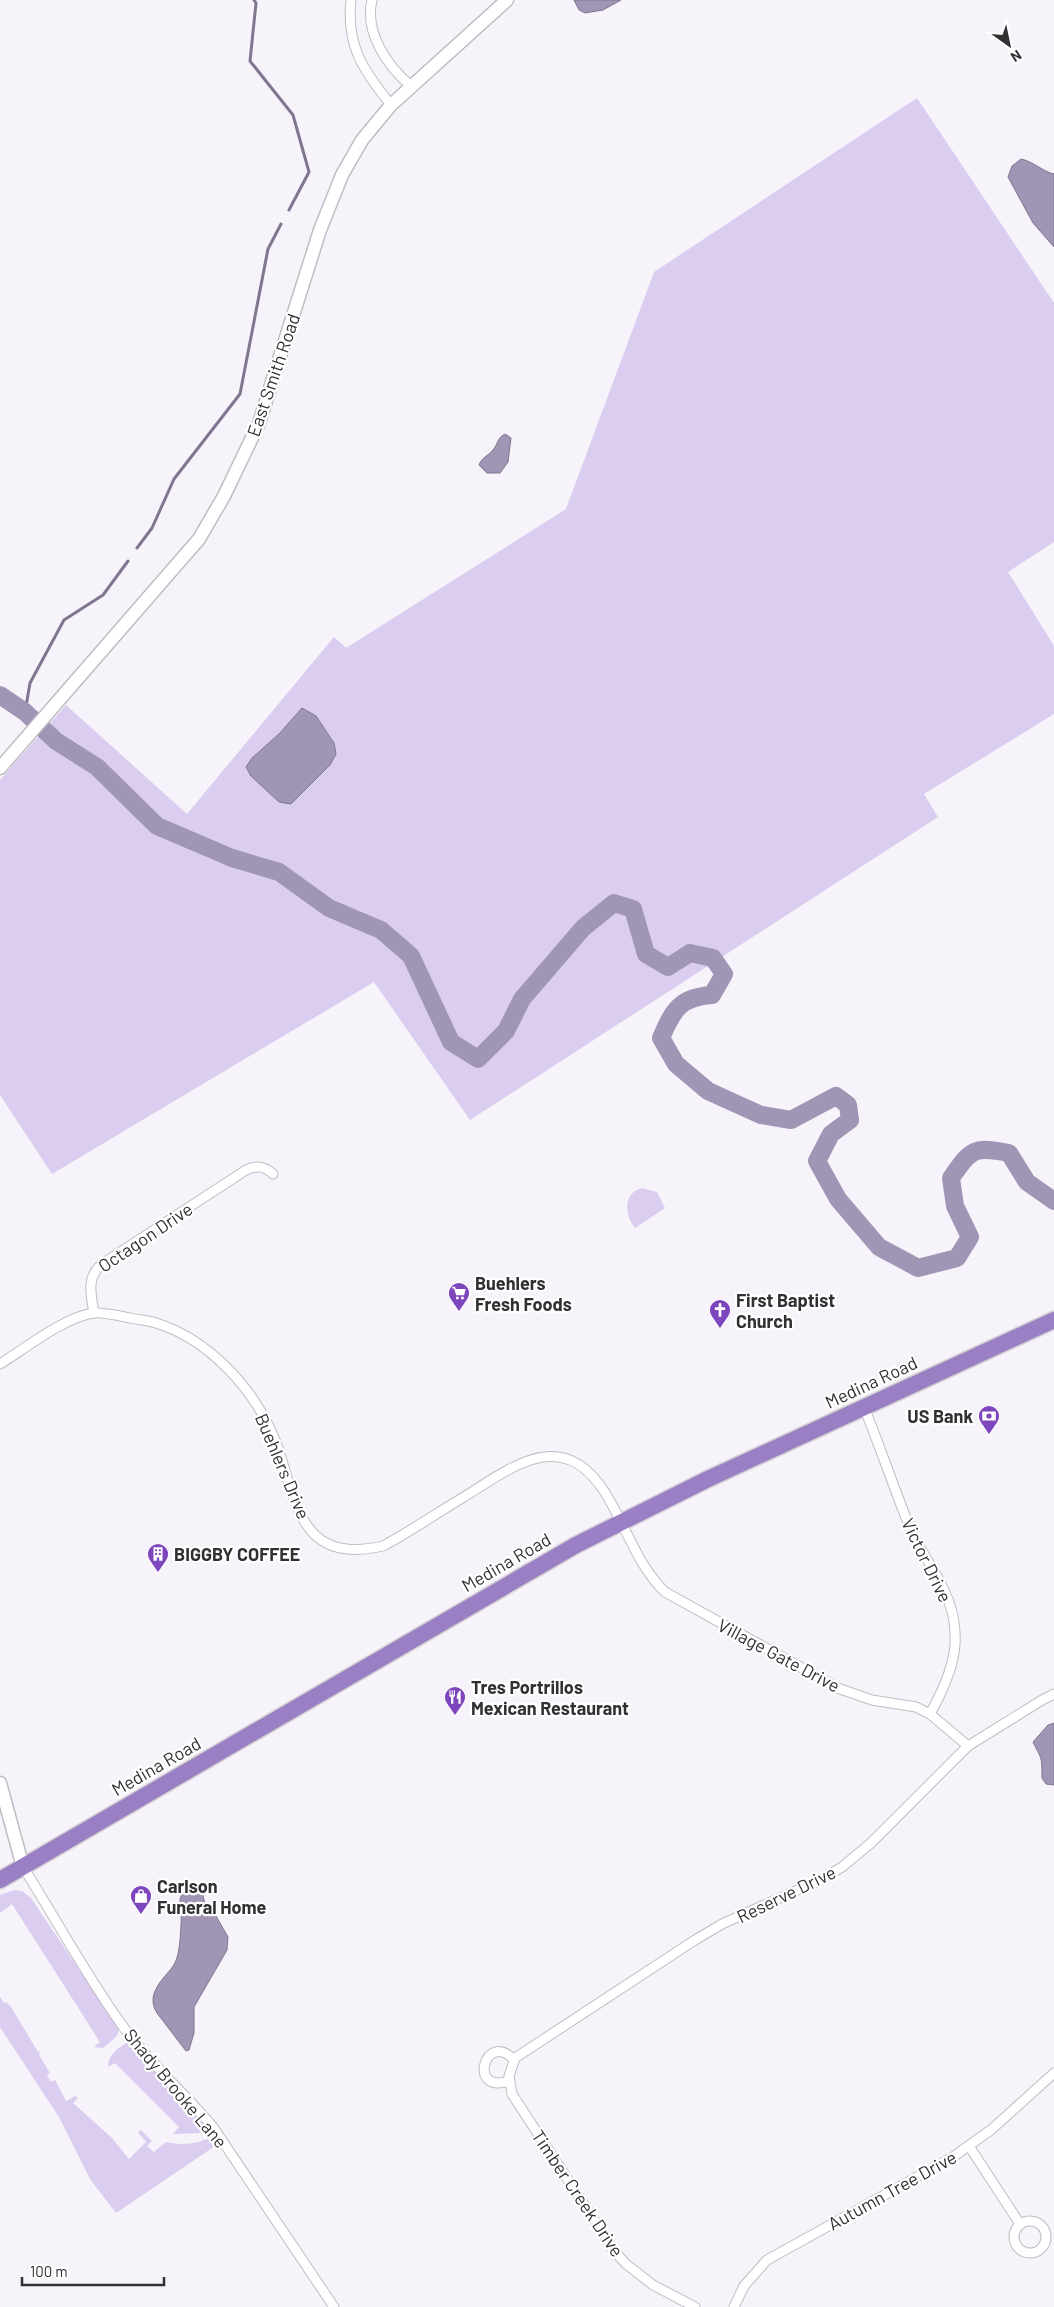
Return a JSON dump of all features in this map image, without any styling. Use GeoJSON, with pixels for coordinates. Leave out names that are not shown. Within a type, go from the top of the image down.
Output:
{"type":"FeatureCollection","features":[{"type":"Feature","properties":{"kind":"highway","name":"Medina Road"},"geometry":{"type":"LineString","coordinates":[[0,1880],[534,1569],[621,1522],[708,1479],[1054,1320]]}},
{"type":"Feature","properties":{"kind":"street"},"geometry":{"type":"LineString","coordinates":[[351,0],[351,36],[358,59],[391,105]]}},
{"type":"Feature","properties":{"kind":"street"},"geometry":{"type":"LineString","coordinates":[[372,0],[370,7],[374,32],[380,50],[390,67],[412,86]]}},
{"type":"Feature","properties":{"kind":"street","name":"East Smith Road"},"geometry":{"type":"LineString","coordinates":[[0,768],[199,539],[214,513],[259,423],[320,230],[342,175],[362,140],[391,105],[507,0]]}},
{"type":"Feature","properties":{"kind":"street","name":"Octagon Drive"},"geometry":{"type":"LineString","coordinates":[[94,1313],[91,1279],[96,1269],[102,1264],[246,1170],[259,1166],[266,1168],[273,1174]]}},
{"type":"Feature","properties":{"kind":"street"},"geometry":{"type":"LineString","coordinates":[[0,1364],[64,1325],[94,1313]]}},
{"type":"Feature","properties":{"kind":"street","name":"Buehlers Drive"},"geometry":{"type":"LineString","coordinates":[[94,1313],[156,1323],[188,1338],[234,1375],[257,1404],[273,1435],[302,1516],[316,1536],[339,1549],[366,1550],[383,1546],[518,1463],[538,1458],[556,1458],[572,1461],[588,1472],[601,1486],[621,1522]]}},
{"type":"Feature","properties":{"kind":"street","name":"Victor Drive"},"geometry":{"type":"LineString","coordinates":[[864,1407],[910,1528],[942,1586],[954,1618],[955,1649],[953,1664],[947,1681],[930,1714]]}},
{"type":"Feature","properties":{"kind":"street","name":"Village Gate Drive"},"geometry":{"type":"LineString","coordinates":[[621,1522],[644,1569],[654,1582],[676,1599],[840,1689],[872,1700],[916,1707],[930,1714],[968,1746]]}},
{"type":"Feature","properties":{"kind":"street","name":"Reserve Drive"},"geometry":{"type":"LineString","coordinates":[[514,2060],[695,1940],[760,1906],[820,1880],[842,1867],[871,1843],[968,1746],[1054,1694]]}},
{"type":"Feature","properties":{"kind":"street"},"geometry":{"type":"LineString","coordinates":[[0,1783],[22,1867]]}},
{"type":"Feature","properties":{"kind":"street","name":"Shady Brooke Lane"},"geometry":{"type":"LineString","coordinates":[[22,1867],[122,2025],[144,2053],[195,2105],[213,2127],[334,2307]]}},
{"type":"Feature","properties":{"kind":"street"},"geometry":{"type":"LineString","coordinates":[[499,2052],[509,2055],[514,2060],[509,2078],[502,2083],[492,2081],[485,2074],[484,2064],[489,2055],[499,2052]]}},
{"type":"Feature","properties":{"kind":"street","name":"Autumn Tree Drive"},"geometry":{"type":"LineString","coordinates":[[734,2307],[754,2273],[778,2252],[921,2177],[969,2146],[1025,2101],[1054,2074]]}},
{"type":"Feature","properties":{"kind":"street","name":"Timber Creek Drive"},"geometry":{"type":"LineString","coordinates":[[509,2078],[512,2094],[615,2252],[645,2280],[695,2307]]}},
{"type":"Feature","properties":{"kind":"street"},"geometry":{"type":"LineString","coordinates":[[969,2146],[1020,2224]]}},
{"type":"Feature","properties":{"kind":"shaded area"},"geometry":{"type":"Polygon","coordinates":[[[574,0],[621,0],[603,10],[585,13],[579,10],[574,0]]]}},
{"type":"Feature","properties":{"kind":"shaded area"},"geometry":{"type":"Polygon","coordinates":[[[917,98],[1054,303],[1054,542],[1008,572],[1054,646],[1054,714],[924,794],[938,817],[470,1120],[374,982],[52,1174],[0,1095],[0,780],[66,705],[187,814],[334,637],[346,648],[566,509],[654,272],[917,98]]]}},
{"type":"Feature","properties":{"kind":"shaded area"},"geometry":{"type":"Polygon","coordinates":[[[1021,159],[1054,173],[1054,247],[1033,223],[1008,177],[1012,166],[1021,159]]]}},
{"type":"Feature","properties":{"kind":"shaded area"},"geometry":{"type":"Polygon","coordinates":[[[505,434],[511,438],[508,462],[500,473],[487,473],[479,465],[480,462],[493,450],[500,437],[505,434]]]}},
{"type":"Feature","properties":{"kind":"shaded area"},"geometry":{"type":"Polygon","coordinates":[[[302,708],[316,716],[334,743],[336,754],[330,765],[291,804],[279,802],[251,776],[246,767],[252,758],[280,733],[302,708]]]}},
{"type":"Feature","properties":{"kind":"shaded area"},"geometry":{"type":"Polygon","coordinates":[[[642,1188],[657,1192],[665,1208],[635,1228],[629,1217],[627,1205],[631,1195],[642,1188]]]}},
{"type":"Feature","properties":{"kind":"shaded area"},"geometry":{"type":"Polygon","coordinates":[[[1054,1723],[1054,1785],[1046,1784],[1042,1778],[1041,1759],[1033,1742],[1048,1725],[1054,1723]]]}},
{"type":"Feature","properties":{"kind":"shaded area"},"geometry":{"type":"Polygon","coordinates":[[[193,1885],[202,1890],[205,1905],[216,1916],[228,1937],[227,1950],[194,2007],[194,2033],[189,2050],[186,2051],[157,2013],[153,2001],[156,1990],[176,1960],[179,1949],[181,1897],[193,1885]]]}},
{"type":"Feature","properties":{"kind":"shaded area"},"geometry":{"type":"Polygon","coordinates":[[[14,1890],[22,1891],[31,1898],[119,2029],[117,2036],[103,2048],[94,2047],[100,2042],[12,1904],[0,1913],[0,1895],[14,1890]]]}},
{"type":"Feature","properties":{"kind":"shaded area"},"geometry":{"type":"Polygon","coordinates":[[[0,1997],[4,2003],[6,2002],[11,2007],[38,2052],[40,2051],[39,2055],[50,2073],[47,2075],[51,2082],[55,2080],[66,2101],[75,2096],[78,2098],[73,2103],[112,2138],[129,2159],[146,2142],[138,2132],[141,2130],[152,2141],[147,2146],[154,2152],[166,2142],[191,2143],[215,2135],[221,2142],[116,2213],[90,2179],[59,2117],[0,2027],[0,1997]]]}},
{"type":"Feature","properties":{"kind":"shaded area"},"geometry":{"type":"Polygon","coordinates":[[[129,2042],[207,2125],[201,2133],[173,2134],[179,2127],[115,2063],[108,2067],[114,2052],[129,2042]]]}},
{"type":"Feature","properties":{"kind":"waterway"},"geometry":{"type":"LineString","coordinates":[[254,0],[256,3],[250,61],[293,115],[309,172],[289,210]]}},
{"type":"Feature","properties":{"kind":"waterway"},"geometry":{"type":"LineString","coordinates":[[137,548],[152,528],[174,479],[240,394],[268,249],[281,224]]}},
{"type":"Feature","properties":{"kind":"waterway"},"geometry":{"type":"LineString","coordinates":[[25,712],[30,683],[64,620],[103,595],[128,561]]}},
{"type":"Feature","properties":{"kind":"waterway"},"geometry":{"type":"LineString","coordinates":[[0,695],[25,712],[56,741],[97,767],[157,826],[232,858],[279,872],[329,908],[381,930],[411,956],[451,1042],[478,1059],[506,1031],[522,999],[583,928],[614,903],[633,909],[646,954],[668,967],[690,953],[713,958],[724,974],[712,995],[701,996],[685,1002],[670,1020],[661,1038],[676,1064],[708,1091],[761,1115],[791,1120],[836,1096],[848,1105],[850,1120],[831,1134],[817,1161],[838,1199],[879,1247],[918,1268],[957,1258],[970,1237],[955,1206],[951,1178],[969,1156],[981,1150],[1009,1153],[1027,1182],[1054,1201]]}},
{"type":"Feature","properties":{"kind":"place","name":"Buehlers Fresh Foods"},"geometry":{"type":"Point","coordinates":[459,1312]}},
{"type":"Feature","properties":{"kind":"place","name":"First Baptist Church"},"geometry":{"type":"Point","coordinates":[720,1329]}},
{"type":"Feature","properties":{"kind":"place","name":"US Bank"},"geometry":{"type":"Point","coordinates":[989,1435]}},
{"type":"Feature","properties":{"kind":"place","name":"BIGGBY COFFEE"},"geometry":{"type":"Point","coordinates":[158,1573]}},
{"type":"Feature","properties":{"kind":"place","name":"Tres Portrillos Mexican Restaurant"},"geometry":{"type":"Point","coordinates":[455,1716]}},
{"type":"Feature","properties":{"kind":"place","name":"Carlson Funeral Home"},"geometry":{"type":"Point","coordinates":[141,1915]}}]}
